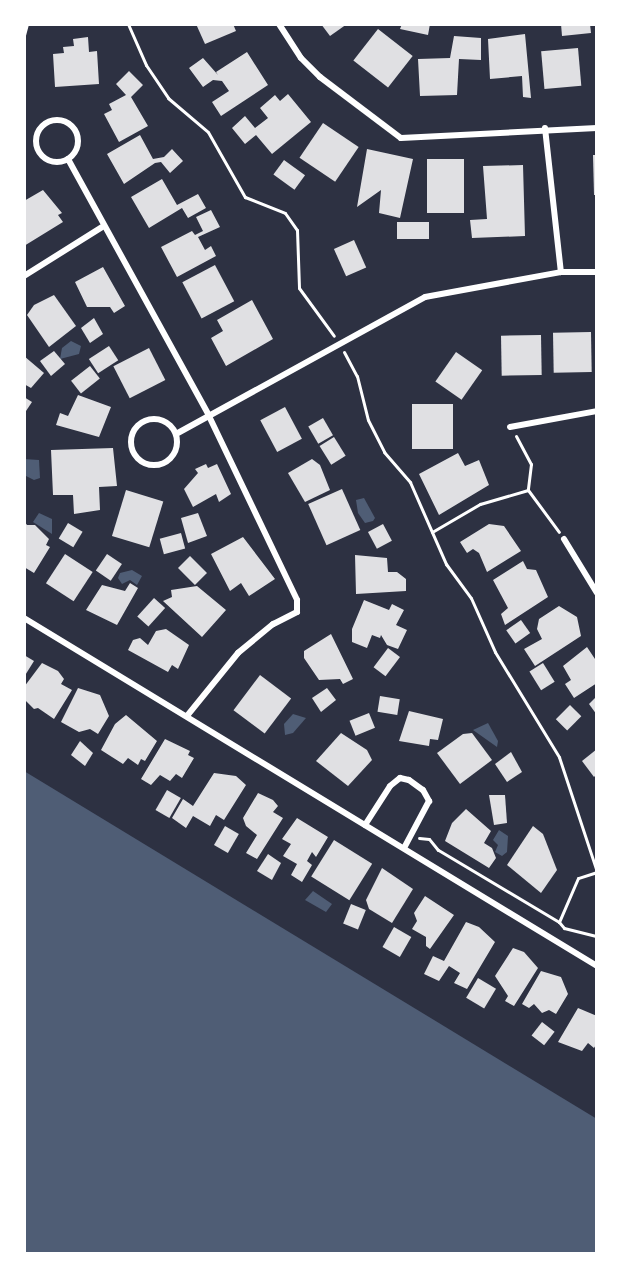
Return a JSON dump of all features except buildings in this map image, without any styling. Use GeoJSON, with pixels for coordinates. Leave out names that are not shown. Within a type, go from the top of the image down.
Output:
{"type":"FeatureCollection","features":[{"type":"Feature","properties":{"kind":"street"},"geometry":{"type":"LineString","coordinates":[[279,24],[301,58],[320,77],[401,138],[544,128],[597,128]]}},
{"type":"Feature","properties":{"kind":"street"},"geometry":{"type":"LineString","coordinates":[[60,119],[74,127],[79,142],[68,159],[57,162],[42,155],[36,139],[45,123],[60,119]]}},
{"type":"Feature","properties":{"kind":"street"},"geometry":{"type":"LineString","coordinates":[[544,128],[561,272]]}},
{"type":"Feature","properties":{"kind":"street"},"geometry":{"type":"LineString","coordinates":[[68,159],[102,226],[208,414],[297,600],[297,612],[273,624],[238,653],[188,716]]}},
{"type":"Feature","properties":{"kind":"street"},"geometry":{"type":"LineString","coordinates":[[24,276],[102,226]]}},
{"type":"Feature","properties":{"kind":"street"},"geometry":{"type":"LineString","coordinates":[[176,434],[208,414],[425,297],[561,272],[597,272]]}},
{"type":"Feature","properties":{"kind":"street"},"geometry":{"type":"LineString","coordinates":[[510,426],[597,411]]}},
{"type":"Feature","properties":{"kind":"street"},"geometry":{"type":"LineString","coordinates":[[148,419],[165,421],[176,434],[175,451],[162,464],[144,464],[131,449],[134,430],[148,419]]}},
{"type":"Feature","properties":{"kind":"street"},"geometry":{"type":"LineString","coordinates":[[564,539],[597,593]]}},
{"type":"Feature","properties":{"kind":"street"},"geometry":{"type":"LineString","coordinates":[[24,618],[597,966]]}},
{"type":"Feature","properties":{"kind":"street"},"geometry":{"type":"LineString","coordinates":[[365,825],[390,786],[400,778],[409,780],[423,790],[429,801],[404,848]]}},
{"type":"Feature","properties":{"kind":"path"},"geometry":{"type":"LineString","coordinates":[[24,35],[27,24]]}},
{"type":"Feature","properties":{"kind":"path"},"geometry":{"type":"LineString","coordinates":[[128,24],[146,65],[168,98],[208,132],[245,197],[285,213],[297,230],[299,288],[339,343],[357,376],[368,420],[384,452],[410,482],[446,564],[471,598],[495,652],[559,758],[597,872],[578,878],[560,922]]}},
{"type":"Feature","properties":{"kind":"path"},"geometry":{"type":"LineString","coordinates":[[510,426],[531,464],[528,490],[564,539]]}},
{"type":"Feature","properties":{"kind":"path"},"geometry":{"type":"LineString","coordinates":[[431,533],[480,504],[528,490]]}},
{"type":"Feature","properties":{"kind":"path"},"geometry":{"type":"LineString","coordinates":[[411,837],[429,839],[438,850],[560,922],[564,928],[597,936]]}},
{"type":"Feature","properties":{"kind":"water"},"geometry":{"type":"Polygon","coordinates":[[[71,341],[81,346],[79,354],[60,359],[62,348],[71,341]]]}},
{"type":"Feature","properties":{"kind":"water"},"geometry":{"type":"Polygon","coordinates":[[[24,459],[39,460],[40,478],[34,480],[24,475],[24,459]]]}},
{"type":"Feature","properties":{"kind":"water"},"geometry":{"type":"Polygon","coordinates":[[[364,498],[375,518],[365,523],[358,513],[356,500],[364,498]]]}},
{"type":"Feature","properties":{"kind":"water"},"geometry":{"type":"Polygon","coordinates":[[[39,513],[52,519],[52,534],[33,522],[39,513]]]}},
{"type":"Feature","properties":{"kind":"water"},"geometry":{"type":"Polygon","coordinates":[[[132,570],[142,576],[137,585],[130,580],[122,584],[118,578],[120,573],[132,570]]]}},
{"type":"Feature","properties":{"kind":"water"},"geometry":{"type":"Polygon","coordinates":[[[293,714],[306,718],[293,733],[285,735],[284,724],[293,714]]]}},
{"type":"Feature","properties":{"kind":"water"},"geometry":{"type":"Polygon","coordinates":[[[488,723],[498,741],[497,747],[473,730],[488,723]]]}},
{"type":"Feature","properties":{"kind":"water"},"geometry":{"type":"Polygon","coordinates":[[[24,771],[597,1119],[597,1254],[24,1254],[24,771]]]}},
{"type":"Feature","properties":{"kind":"water"},"geometry":{"type":"Polygon","coordinates":[[[499,830],[508,836],[507,852],[502,856],[495,852],[498,845],[493,840],[499,830]]]}},
{"type":"Feature","properties":{"kind":"water"},"geometry":{"type":"Polygon","coordinates":[[[313,891],[332,904],[326,912],[305,900],[313,891]]]}}]}
